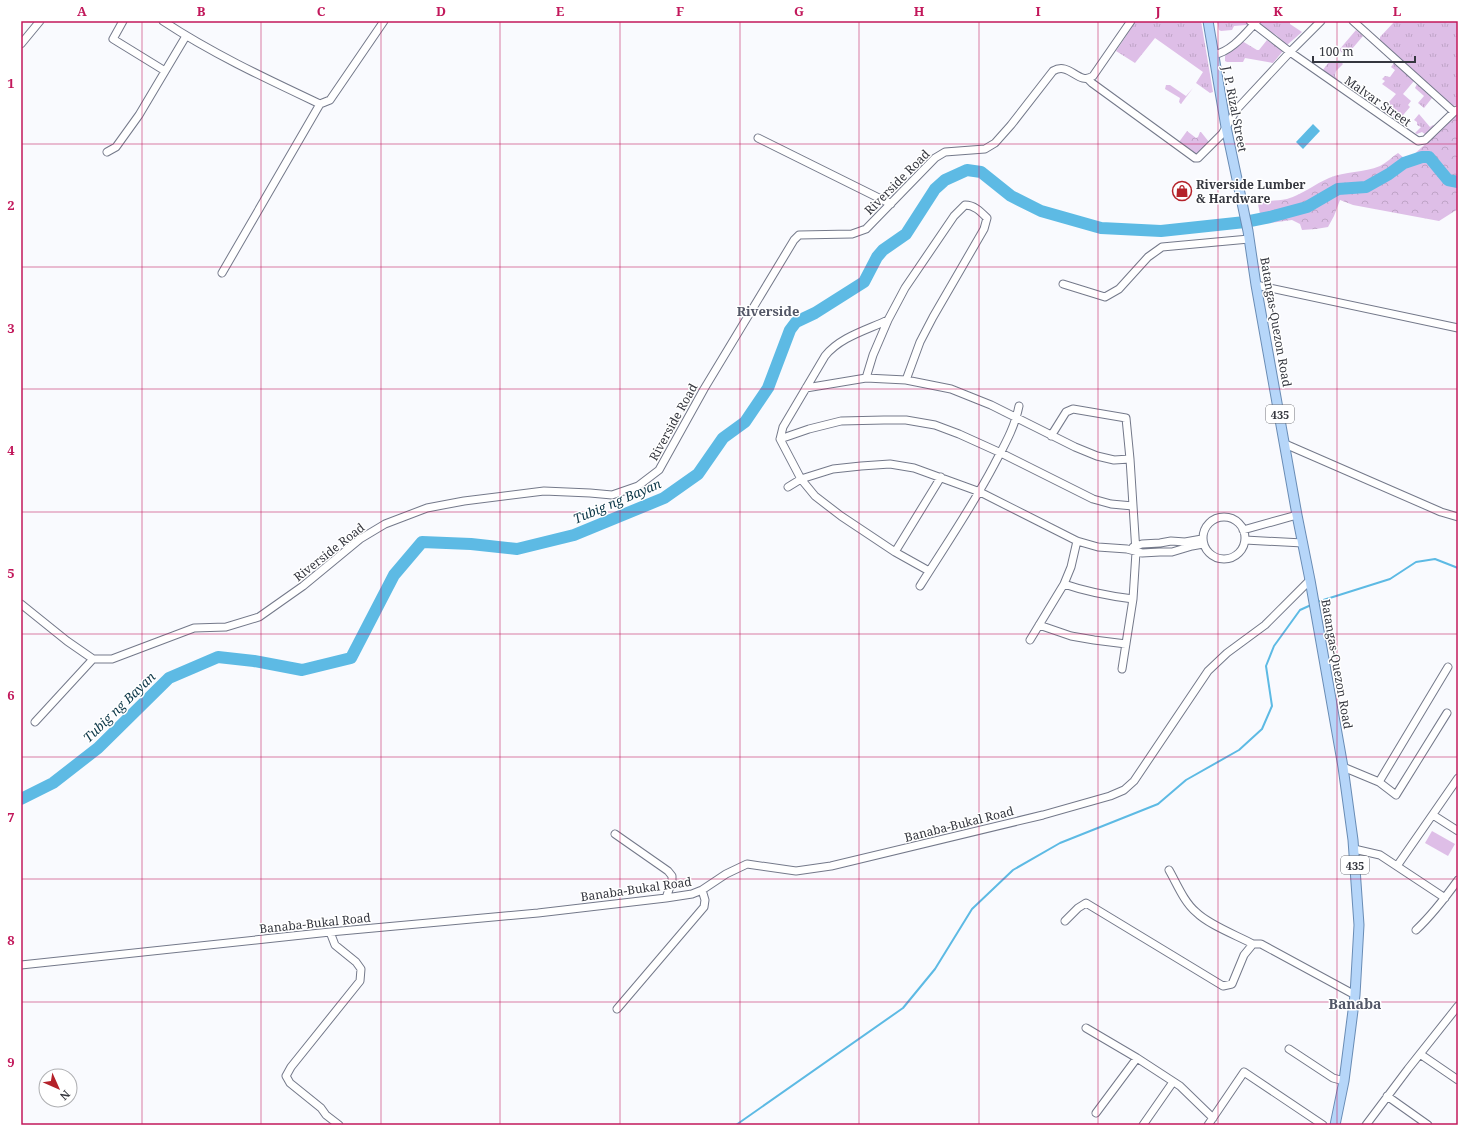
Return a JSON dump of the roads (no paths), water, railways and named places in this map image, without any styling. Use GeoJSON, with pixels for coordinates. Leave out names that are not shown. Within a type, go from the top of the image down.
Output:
{"type":"FeatureCollection","features":[{"type":"Feature","properties":{"kind":"main road","name":"J. P. Rizal Street"},"geometry":{"type":"LineString","coordinates":[[1208,21],[1238,187],[1243,206]]}},
{"type":"Feature","properties":{"kind":"main road","name":"J. P. Rizal Street"},"geometry":{"type":"LineString","coordinates":[[1212,21],[1215,55]]}},
{"type":"Feature","properties":{"kind":"main road","name":"Batangas-Quezon Road"},"geometry":{"type":"LineString","coordinates":[[1243,206],[1297,515],[1315,607],[1354,849],[1359,925],[1355,995],[1344,1081],[1335,1125]]}},
{"type":"Feature","properties":{"kind":"street"},"geometry":{"type":"LineString","coordinates":[[21,44],[40,21]]}},
{"type":"Feature","properties":{"kind":"street"},"geometry":{"type":"LineString","coordinates":[[123,21],[113,39],[165,71]]}},
{"type":"Feature","properties":{"kind":"street"},"geometry":{"type":"LineString","coordinates":[[222,273],[320,104],[330,100],[384,21]]}},
{"type":"Feature","properties":{"kind":"street"},"geometry":{"type":"LineString","coordinates":[[1088,79],[1095,74],[1131,21]]}},
{"type":"Feature","properties":{"kind":"street","name":"Riverside Road"},"geometry":{"type":"LineString","coordinates":[[93,659],[112,659],[194,628],[226,627],[259,617],[303,586],[360,539],[385,524],[427,508],[464,501],[544,491],[612,495],[638,486],[659,470],[704,389],[794,240],[799,235],[852,234],[866,229],[935,158],[945,152],[982,149],[995,143],[1053,71],[1057,69],[1064,68],[1082,78],[1088,79],[1195,158],[1202,157],[1222,134],[1237,109],[1321,21]]}},
{"type":"Feature","properties":{"kind":"street"},"geometry":{"type":"LineString","coordinates":[[1353,21],[1456,111]]}},
{"type":"Feature","properties":{"kind":"street"},"geometry":{"type":"LineString","coordinates":[[167,22],[186,36],[266,78],[320,104]]}},
{"type":"Feature","properties":{"kind":"street"},"geometry":{"type":"LineString","coordinates":[[1215,55],[1231,46],[1253,22]]}},
{"type":"Feature","properties":{"kind":"street","name":"Malvar Street"},"geometry":{"type":"LineString","coordinates":[[1253,22],[1290,52],[1418,141],[1425,140],[1456,111]]}},
{"type":"Feature","properties":{"kind":"street"},"geometry":{"type":"LineString","coordinates":[[107,152],[116,147],[139,115],[186,36]]}},
{"type":"Feature","properties":{"kind":"street"},"geometry":{"type":"LineString","coordinates":[[758,138],[891,204]]}},
{"type":"Feature","properties":{"kind":"street"},"geometry":{"type":"LineString","coordinates":[[866,378],[873,355],[888,320],[905,288],[954,216],[965,205],[971,205],[987,218],[984,229],[920,342],[906,380]]}},
{"type":"Feature","properties":{"kind":"street"},"geometry":{"type":"LineString","coordinates":[[1063,284],[1106,297],[1119,288],[1148,257],[1162,247],[1249,235]]}},
{"type":"Feature","properties":{"kind":"street"},"geometry":{"type":"LineString","coordinates":[[1256,285],[1458,328]]}},
{"type":"Feature","properties":{"kind":"street"},"geometry":{"type":"LineString","coordinates":[[888,320],[845,339],[831,348],[824,356],[783,427],[780,439],[801,479],[815,496],[841,516],[895,552],[929,571]]}},
{"type":"Feature","properties":{"kind":"street"},"geometry":{"type":"LineString","coordinates":[[806,388],[866,378],[906,380],[951,389],[991,405],[1051,436],[1097,456],[1114,460],[1130,459]]}},
{"type":"Feature","properties":{"kind":"street"},"geometry":{"type":"LineString","coordinates":[[920,586],[980,492],[1001,453],[1016,419],[1019,406]]}},
{"type":"Feature","properties":{"kind":"street"},"geometry":{"type":"LineString","coordinates":[[1051,436],[1066,412],[1073,409],[1126,418],[1136,549],[1133,598],[1122,669]]}},
{"type":"Feature","properties":{"kind":"street"},"geometry":{"type":"LineString","coordinates":[[780,439],[809,429],[841,421],[906,420],[935,425],[1001,453],[1093,499],[1111,504],[1133,506]]}},
{"type":"Feature","properties":{"kind":"street"},"geometry":{"type":"LineString","coordinates":[[1285,444],[1441,512],[1458,517]]}},
{"type":"Feature","properties":{"kind":"street"},"geometry":{"type":"LineString","coordinates":[[788,487],[801,479],[833,469],[890,464],[914,468],[980,492],[1077,541],[1098,547],[1136,549],[1146,553],[1172,552],[1203,542]]}},
{"type":"Feature","properties":{"kind":"street"},"geometry":{"type":"LineString","coordinates":[[895,552],[941,477]]}},
{"type":"Feature","properties":{"kind":"street"},"geometry":{"type":"LineString","coordinates":[[1244,530],[1297,515]]}},
{"type":"Feature","properties":{"kind":"street"},"geometry":{"type":"LineString","coordinates":[[1221,517],[1228,517],[1240,524],[1244,530],[1245,540],[1244,546],[1236,555],[1225,560],[1213,557],[1208,553],[1203,542],[1205,529],[1209,523],[1214,519],[1221,517]]}},
{"type":"Feature","properties":{"kind":"street"},"geometry":{"type":"LineString","coordinates":[[1136,549],[1145,544],[1160,543],[1171,540],[1203,542]]}},
{"type":"Feature","properties":{"kind":"street"},"geometry":{"type":"LineString","coordinates":[[1245,540],[1303,544]]}},
{"type":"Feature","properties":{"kind":"street"},"geometry":{"type":"LineString","coordinates":[[1030,640],[1064,584],[1077,541]]}},
{"type":"Feature","properties":{"kind":"street"},"geometry":{"type":"LineString","coordinates":[[1160,543],[1160,552]]}},
{"type":"Feature","properties":{"kind":"street","name":"Banaba-Bukal Road"},"geometry":{"type":"LineString","coordinates":[[22,965],[330,932],[538,913],[692,894],[702,890],[726,874],[747,864],[796,871],[830,866],[1043,815],[1110,796],[1124,790],[1134,781],[1208,671],[1227,653],[1265,625],[1310,580]]}},
{"type":"Feature","properties":{"kind":"street"},"geometry":{"type":"LineString","coordinates":[[1064,584],[1108,596],[1133,598]]}},
{"type":"Feature","properties":{"kind":"street"},"geometry":{"type":"LineString","coordinates":[[21,604],[67,641],[93,659],[35,722]]}},
{"type":"Feature","properties":{"kind":"street"},"geometry":{"type":"LineString","coordinates":[[1039,625],[1071,636],[1126,644]]}},
{"type":"Feature","properties":{"kind":"street"},"geometry":{"type":"LineString","coordinates":[[1379,782],[1448,667]]}},
{"type":"Feature","properties":{"kind":"street"},"geometry":{"type":"LineString","coordinates":[[1342,767],[1379,782],[1396,795],[1447,713]]}},
{"type":"Feature","properties":{"kind":"street"},"geometry":{"type":"LineString","coordinates":[[1397,866],[1457,783]]}},
{"type":"Feature","properties":{"kind":"street"},"geometry":{"type":"LineString","coordinates":[[1433,815],[1458,831]]}},
{"type":"Feature","properties":{"kind":"street"},"geometry":{"type":"LineString","coordinates":[[615,834],[668,871],[672,876],[672,881],[666,898]]}},
{"type":"Feature","properties":{"kind":"street"},"geometry":{"type":"LineString","coordinates":[[1354,849],[1380,855],[1445,898]]}},
{"type":"Feature","properties":{"kind":"street"},"geometry":{"type":"LineString","coordinates":[[1169,870],[1189,904],[1206,920],[1253,944],[1261,944],[1355,995]]}},
{"type":"Feature","properties":{"kind":"street"},"geometry":{"type":"LineString","coordinates":[[1416,930],[1429,918],[1458,880]]}},
{"type":"Feature","properties":{"kind":"street"},"geometry":{"type":"LineString","coordinates":[[617,1009],[704,907],[705,900],[702,890]]}},
{"type":"Feature","properties":{"kind":"street"},"geometry":{"type":"LineString","coordinates":[[1065,922],[1078,908],[1086,903],[1222,986],[1232,984],[1244,956],[1253,944]]}},
{"type":"Feature","properties":{"kind":"street"},"geometry":{"type":"LineString","coordinates":[[330,932],[334,945],[356,962],[361,970],[360,981],[291,1067],[286,1076],[290,1083],[339,1125]]}},
{"type":"Feature","properties":{"kind":"street"},"geometry":{"type":"LineString","coordinates":[[1366,1125],[1458,1006]]}},
{"type":"Feature","properties":{"kind":"street"},"geometry":{"type":"LineString","coordinates":[[1086,1028],[1138,1058],[1180,1086],[1213,1118]]}},
{"type":"Feature","properties":{"kind":"street"},"geometry":{"type":"LineString","coordinates":[[1289,1049],[1333,1078],[1344,1081]]}},
{"type":"Feature","properties":{"kind":"street"},"geometry":{"type":"LineString","coordinates":[[1420,1054],[1458,1080]]}},
{"type":"Feature","properties":{"kind":"street"},"geometry":{"type":"LineString","coordinates":[[1096,1113],[1138,1058]]}},
{"type":"Feature","properties":{"kind":"street"},"geometry":{"type":"LineString","coordinates":[[1208,1125],[1244,1072],[1323,1125]]}},
{"type":"Feature","properties":{"kind":"street"},"geometry":{"type":"LineString","coordinates":[[1143,1125],[1173,1082]]}},
{"type":"Feature","properties":{"kind":"street"},"geometry":{"type":"LineString","coordinates":[[1387,1096],[1428,1125]]}},
{"type":"Feature","properties":{"kind":"water"},"geometry":{"type":"Polygon","coordinates":[[[1313,124],[1320,131],[1303,149],[1296,142],[1313,124]]]}},
{"type":"Feature","properties":{"kind":"waterway","name":"Tubig ng Bayan"},"geometry":{"type":"LineString","coordinates":[[21,799],[53,783],[98,748],[169,678],[218,657],[254,661],[302,670],[351,658],[394,575],[422,542],[471,544],[517,549],[574,535],[664,498],[698,474],[723,438],[745,422],[768,388],[790,330],[796,322],[815,313],[864,282],[877,257],[883,250],[906,234],[935,189],[945,180],[967,170],[981,172],[1011,196],[1041,211],[1101,228],[1161,231],[1245,222],[1307,207],[1338,189],[1366,187],[1389,174],[1404,163],[1422,157],[1429,157],[1448,180],[1458,182]]}},
{"type":"Feature","properties":{"kind":"waterway"},"geometry":{"type":"LineString","coordinates":[[1317,602],[1390,579],[1416,562],[1435,559],[1458,568]]}},
{"type":"Feature","properties":{"kind":"waterway"},"geometry":{"type":"LineString","coordinates":[[736,1125],[903,1008],[935,969],[972,909],[1013,870],[1060,843],[1158,804],[1186,780],[1239,750],[1262,729],[1272,706],[1266,666],[1274,646],[1300,610],[1311,605]]}},
{"type":"Feature","properties":{"kind":"place","name":"Riverside Lumber & Hardware"},"geometry":{"type":"Point","coordinates":[1182,191]}},
{"type":"Feature","properties":{"kind":"district","name":"Riverside"},"geometry":{"type":"Point","coordinates":[768,311]}},
{"type":"Feature","properties":{"kind":"district","name":"Banaba"},"geometry":{"type":"Point","coordinates":[1355,1003]}}]}
